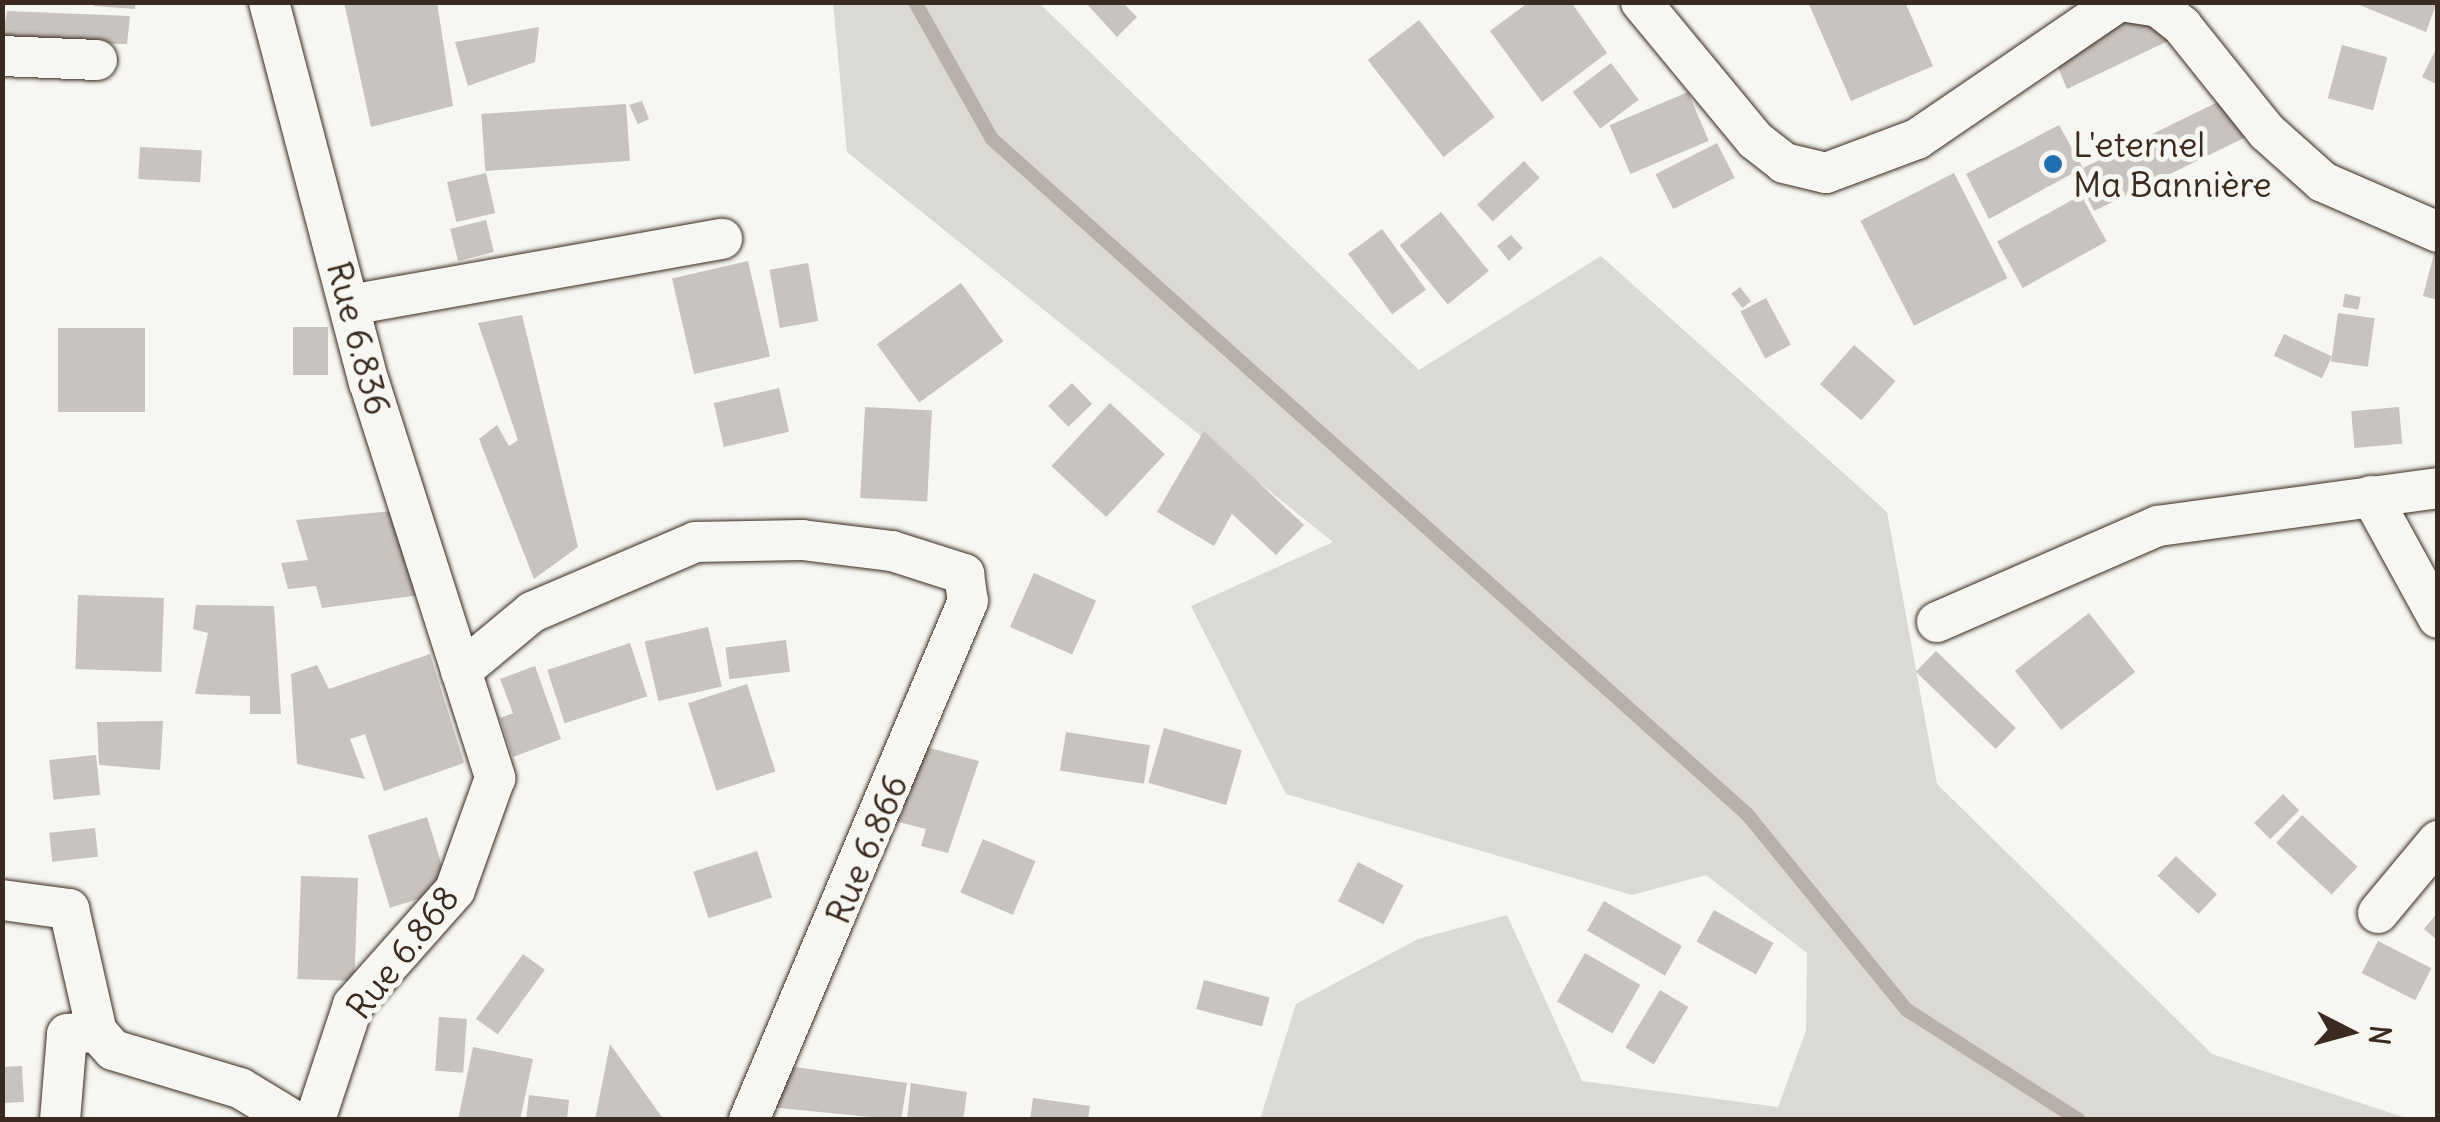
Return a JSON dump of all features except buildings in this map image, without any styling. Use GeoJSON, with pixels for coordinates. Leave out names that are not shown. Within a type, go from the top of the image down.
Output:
{"type":"FeatureCollection","features":[{"type":"Feature","properties":{"kind":"street","name":"Rue 6.836"},"geometry":{"type":"LineString","coordinates":[[269,2],[350,305],[461,671]]}},
{"type":"Feature","properties":{"kind":"street"},"geometry":{"type":"LineString","coordinates":[[1642,2],[1755,140],[1784,163],[1826,173],[1917,139],[2118,2]]}},
{"type":"Feature","properties":{"kind":"street"},"geometry":{"type":"LineString","coordinates":[[2128,2],[2158,7],[2182,26],[2267,132],[2323,182],[2438,232]]}},
{"type":"Feature","properties":{"kind":"street"},"geometry":{"type":"LineString","coordinates":[[2,56],[97,60]]}},
{"type":"Feature","properties":{"kind":"street"},"geometry":{"type":"LineString","coordinates":[[350,305],[722,238]]}},
{"type":"Feature","properties":{"kind":"street"},"geometry":{"type":"LineString","coordinates":[[1937,622],[2158,526],[2438,488]]}},
{"type":"Feature","properties":{"kind":"street"},"geometry":{"type":"LineString","coordinates":[[2371,496],[2438,618]]}},
{"type":"Feature","properties":{"kind":"street","name":"Rue 6.866"},"geometry":{"type":"LineString","coordinates":[[461,671],[532,612],[696,542],[838,544],[964,574],[968,600],[749,1120]]}},
{"type":"Feature","properties":{"kind":"street","name":"Rue 6.868"},"geometry":{"type":"LineString","coordinates":[[315,1120],[353,1005],[454,890],[492,802],[495,778],[461,671]]}},
{"type":"Feature","properties":{"kind":"street"},"geometry":{"type":"LineString","coordinates":[[2378,913],[2438,841]]}},
{"type":"Feature","properties":{"kind":"street"},"geometry":{"type":"LineString","coordinates":[[2,900],[70,909],[97,1032],[112,1050],[240,1088],[293,1120]]}},
{"type":"Feature","properties":{"kind":"street"},"geometry":{"type":"LineString","coordinates":[[60,1120],[67,1034],[97,1032]]}},
{"type":"Feature","properties":{"kind":"shaded area"},"geometry":{"type":"Polygon","coordinates":[[[833,3],[1039,3],[1419,370],[1601,256],[1887,512],[1937,784],[2212,1054],[2409,1119],[1260,1119],[1296,1004],[1418,939],[1507,915],[1582,1081],[1778,1107],[1806,1031],[1807,953],[1706,875],[1632,895],[1286,794],[1191,606],[1333,542],[847,152],[833,3]]]}},
{"type":"Feature","properties":{"kind":"waterway"},"geometry":{"type":"LineString","coordinates":[[915,2],[992,139],[1747,814],[1907,1010],[2079,1120]]}},
{"type":"Feature","properties":{"kind":"place","name":"L'eternel Ma Bannière"},"geometry":{"type":"Point","coordinates":[2053,164]}}]}
